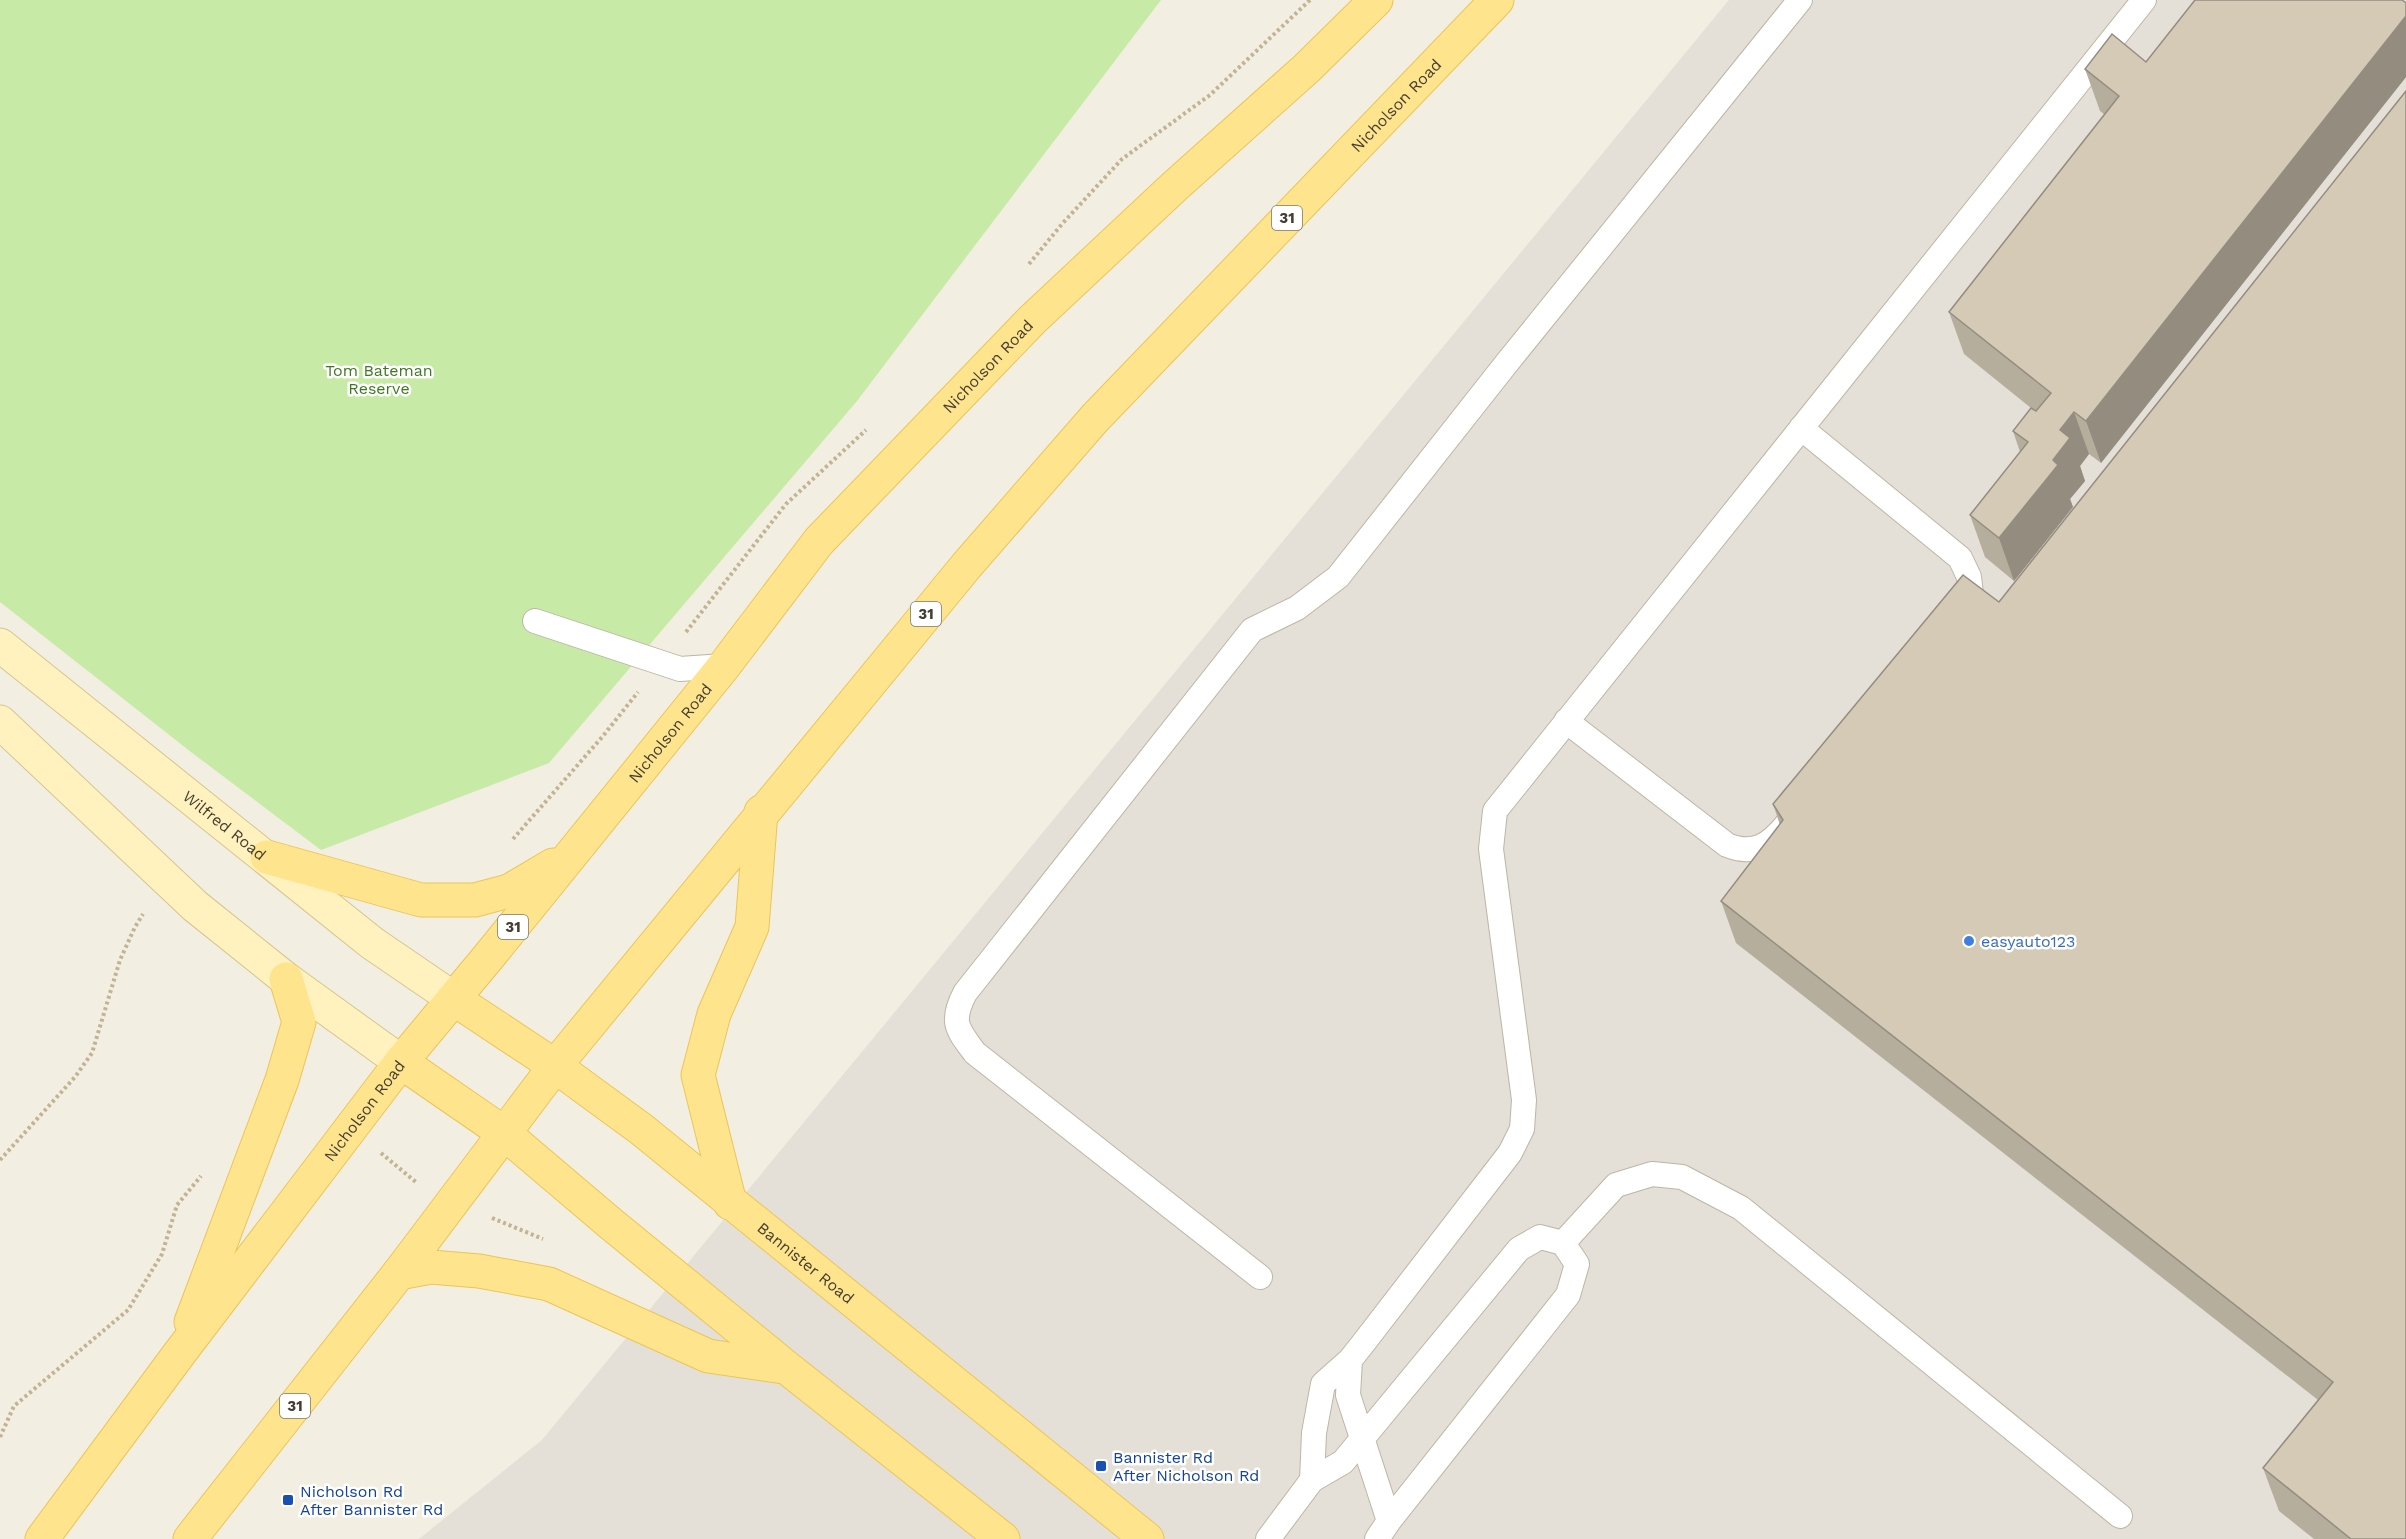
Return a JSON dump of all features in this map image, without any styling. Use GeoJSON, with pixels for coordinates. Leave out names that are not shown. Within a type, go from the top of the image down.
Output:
{"type":"FeatureCollection","features":[{"type":"Feature","properties":{"kind":"main road","name":"Nicholson Road"},"geometry":{"type":"LineString","coordinates":[[42,1539],[401,1062],[724,666],[819,541],[1032,320],[1175,186],[1307,68],[1376,0]]}},
{"type":"Feature","properties":{"kind":"main road","name":"Nicholson Road"},"geometry":{"type":"LineString","coordinates":[[190,1539],[399,1273],[555,1066],[761,812],[967,565],[1095,418],[1497,0]]}},
{"type":"Feature","properties":{"kind":"main road","name":"Wilfred Road"},"geometry":{"type":"LineString","coordinates":[[0,645],[372,943],[454,999]]}},
{"type":"Feature","properties":{"kind":"main road"},"geometry":{"type":"LineString","coordinates":[[0,722],[195,906],[286,979],[401,1062],[504,1132],[610,1223],[786,1367],[1003,1539]]}},
{"type":"Feature","properties":{"kind":"main road"},"geometry":{"type":"LineString","coordinates":[[730,1203],[698,1075],[714,1014],[752,927],[761,812]]}},
{"type":"Feature","properties":{"kind":"main road"},"geometry":{"type":"LineString","coordinates":[[267,857],[421,900],[475,900],[509,891],[571,855]]}},
{"type":"Feature","properties":{"kind":"main road"},"geometry":{"type":"LineString","coordinates":[[179,1354],[282,1080],[299,1022],[286,979]]}},
{"type":"Feature","properties":{"kind":"main road","name":"Bannister Road"},"geometry":{"type":"LineString","coordinates":[[454,999],[555,1066],[641,1129],[1147,1539]]}},
{"type":"Feature","properties":{"kind":"main road"},"geometry":{"type":"LineString","coordinates":[[399,1273],[431,1267],[478,1271],[549,1284],[708,1356],[786,1367]]}},
{"type":"Feature","properties":{"kind":"lane"},"geometry":{"type":"LineString","coordinates":[[1260,1277],[975,1053],[959,1032],[956,1011],[964,993],[1252,630],[1297,608],[1338,577],[1506,364],[1800,0]]}},
{"type":"Feature","properties":{"kind":"lane"},"geometry":{"type":"LineString","coordinates":[[1312,1480],[1314,1433],[1323,1384],[1350,1360],[1510,1153],[1522,1129],[1524,1100],[1491,849],[1495,811],[2144,0]]}},
{"type":"Feature","properties":{"kind":"lane"},"geometry":{"type":"LineString","coordinates":[[1801,428],[1960,558],[1969,577],[1971,594],[1950,623]]}},
{"type":"Feature","properties":{"kind":"lane"},"geometry":{"type":"LineString","coordinates":[[535,621],[680,669],[724,666]]}},
{"type":"Feature","properties":{"kind":"lane"},"geometry":{"type":"LineString","coordinates":[[1566,721],[1727,845],[1739,850],[1759,848],[1774,841],[1801,807]]}},
{"type":"Feature","properties":{"kind":"lane"},"geometry":{"type":"LineString","coordinates":[[1563,1243],[1616,1185],[1652,1174],[1682,1177],[1741,1208],[2120,1516]]}},
{"type":"Feature","properties":{"kind":"lane"},"geometry":{"type":"LineString","coordinates":[[1268,1539],[1312,1480],[1343,1462],[1519,1249],[1540,1237],[1563,1243],[1577,1264],[1569,1295],[1383,1530]]}},
{"type":"Feature","properties":{"kind":"lane"},"geometry":{"type":"LineString","coordinates":[[1350,1360],[1348,1395],[1383,1530]]}},
{"type":"Feature","properties":{"kind":"path"},"geometry":{"type":"LineString","coordinates":[[0,1160],[75,1077],[92,1053],[120,960],[135,927],[148,908]]}},
{"type":"Feature","properties":{"kind":"path"},"geometry":{"type":"LineString","coordinates":[[0,1437],[14,1407],[128,1310],[162,1254],[177,1205],[205,1170]]}},
{"type":"Feature","properties":{"kind":"shaded area"},"geometry":{"type":"Polygon","coordinates":[[[1729,0],[2406,0],[2406,1539],[419,1539],[542,1440],[1729,0]]]}},
{"type":"Feature","properties":{"kind":"green space","name":"Tom Bateman Reserve"},"geometry":{"type":"Polygon","coordinates":[[[0,0],[1161,0],[857,401],[549,763],[321,850],[191,752],[0,602],[0,0]]]}},
{"type":"Feature","properties":{"kind":"building"},"geometry":{"type":"Polygon","coordinates":[[[2195,0],[2402,0],[2406,3],[2406,16],[2086,421],[2074,412],[2060,430],[2070,438],[2053,460],[2058,465],[1999,538],[1970,515],[2028,442],[2013,431],[2031,408],[2036,411],[2051,393],[1949,312],[2119,96],[2085,69],[2112,34],[2146,62],[2195,0]]]}},
{"type":"Feature","properties":{"kind":"building"},"geometry":{"type":"Polygon","coordinates":[[[2406,91],[2406,1539],[2351,1539],[2263,1468],[2333,1382],[1721,901],[1783,820],[1773,804],[1963,575],[1999,602],[2406,91]]]}},
{"type":"Feature","properties":{"kind":"place","name":"easyauto123"},"geometry":{"type":"Point","coordinates":[1969,941]}},
{"type":"Feature","properties":{"kind":"place","name":"Bannister Rd After Nicholson Rd"},"geometry":{"type":"Point","coordinates":[1101,1466]}},
{"type":"Feature","properties":{"kind":"place","name":"Nicholson Rd After Bannister Rd"},"geometry":{"type":"Point","coordinates":[288,1500]}}]}
